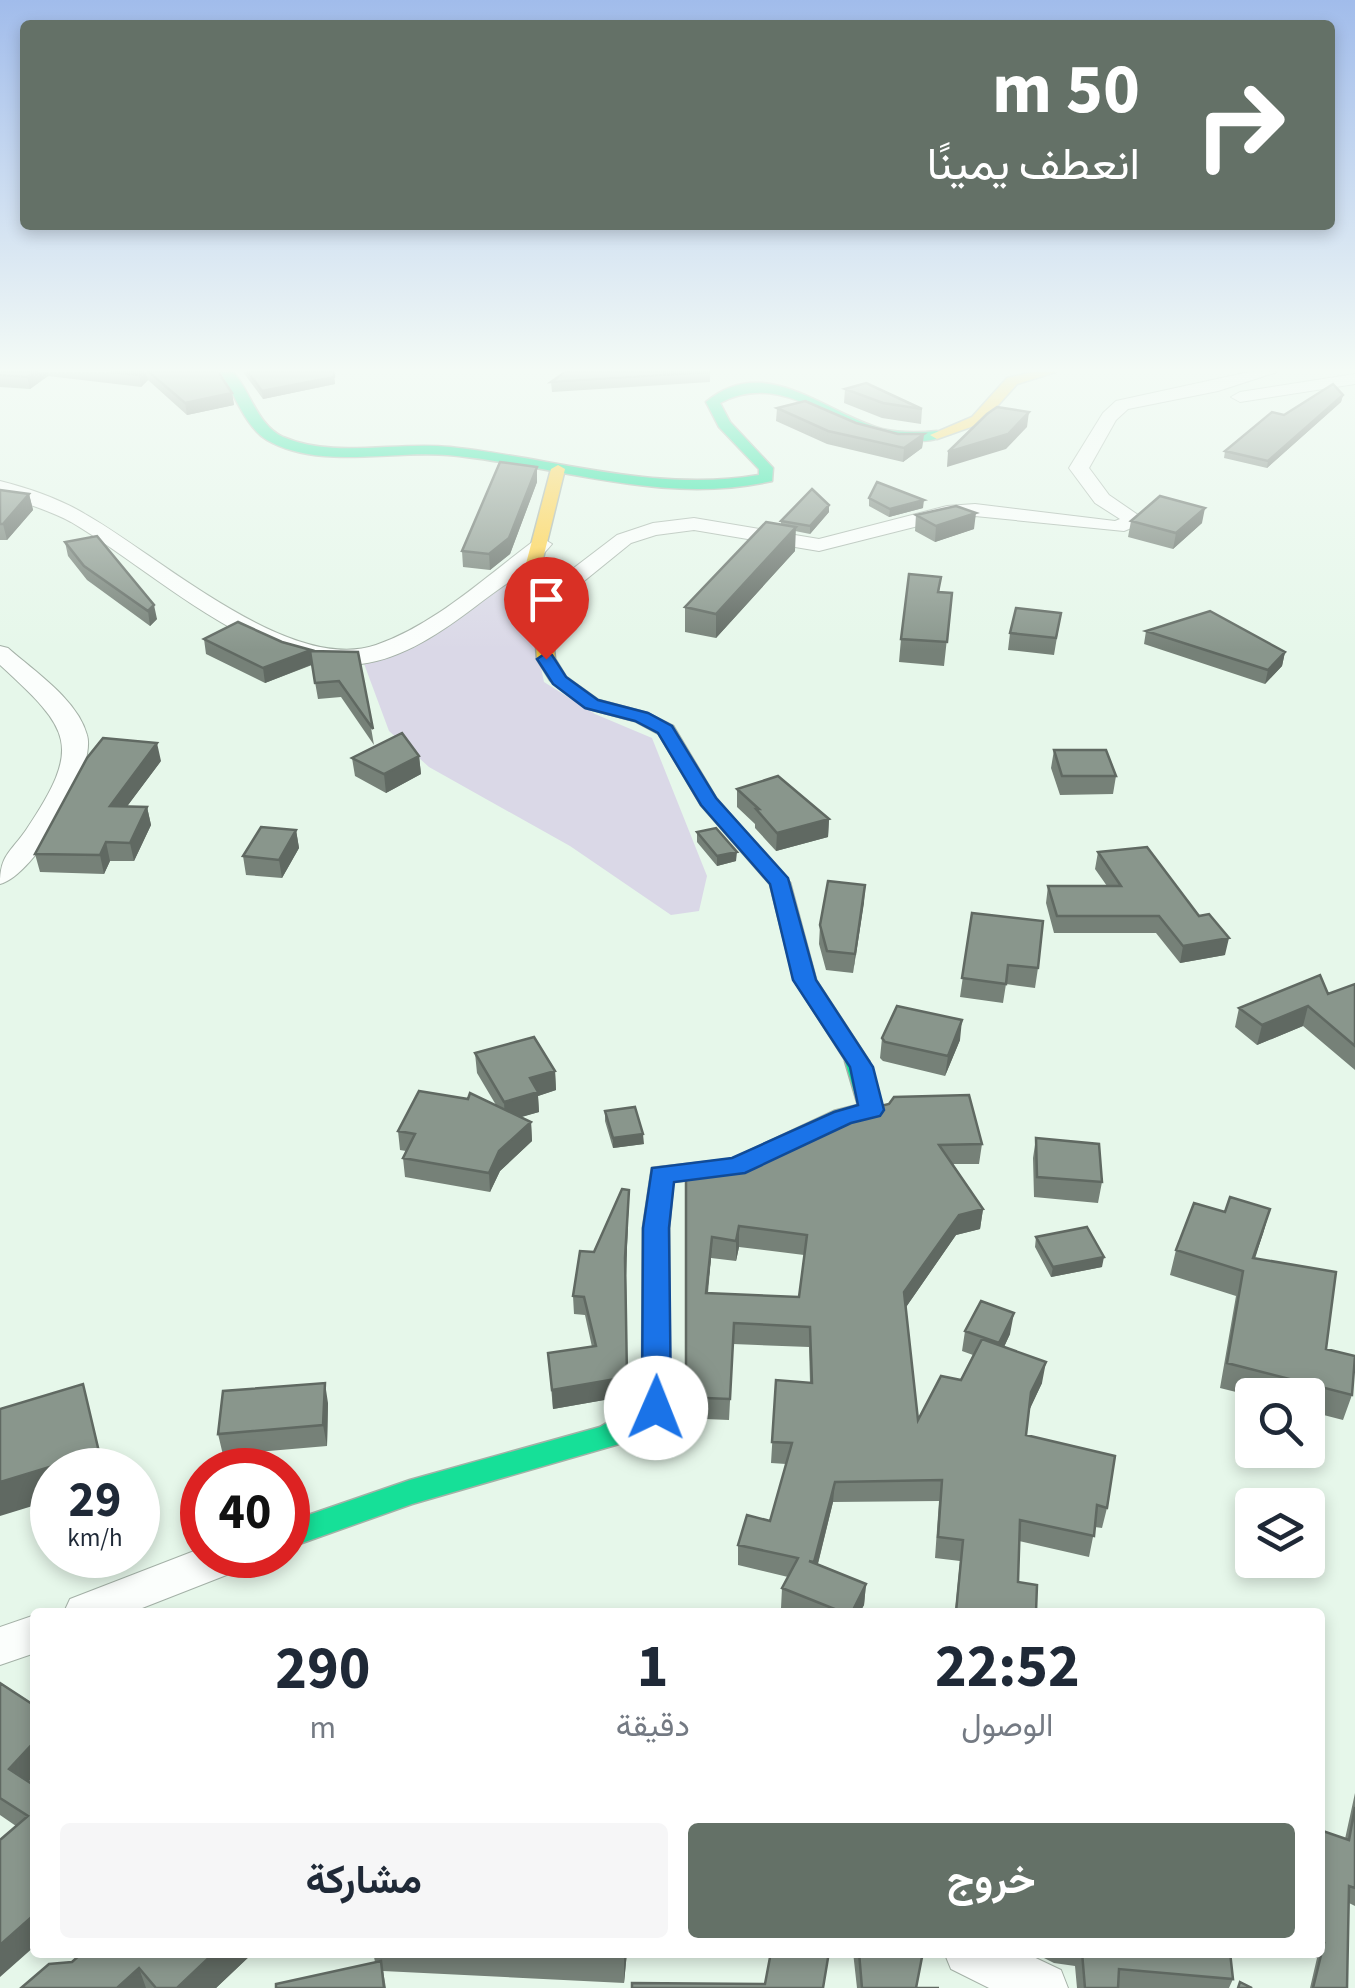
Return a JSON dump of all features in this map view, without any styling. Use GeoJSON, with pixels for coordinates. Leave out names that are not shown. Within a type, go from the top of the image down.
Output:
{"type":"FeatureCollection","features":[{"type":"Feature","properties":{"kind":"street"},"geometry":{"type":"LineString","coordinates":[[531,465],[730,486],[759,483],[768,478],[763,465]]}},
{"type":"Feature","properties":{"kind":"street"},"geometry":{"type":"LineString","coordinates":[[540,590],[565,584],[624,539],[653,529],[694,524],[818,545],[921,522],[946,512],[975,510],[1117,527],[1132,522],[1131,517],[1102,499],[1079,468],[1081,465]]}},
{"type":"Feature","properties":{"kind":"street"},"geometry":{"type":"LineString","coordinates":[[310,1528],[410,1492],[609,1436],[656,1408],[656,1228],[662,1174],[736,1166],[843,1118],[871,1110],[862,1067],[805,980],[780,883],[708,801],[666,730],[641,717],[592,704],[559,680],[546,659],[540,590],[532,575],[558,469]]}},
{"type":"Feature","properties":{"kind":"street"},"geometry":{"type":"LineString","coordinates":[[0,487],[74,515],[275,641],[330,658],[360,657],[430,627],[542,544]]}},
{"type":"Feature","properties":{"kind":"street"},"geometry":{"type":"LineString","coordinates":[[0,653],[37,686],[76,734],[78,754],[28,851],[0,876]]}},
{"type":"Feature","properties":{"kind":"street"},"geometry":{"type":"LineString","coordinates":[[95,1608],[180,1575]]}},
{"type":"Feature","properties":{"kind":"street"},"geometry":{"type":"LineString","coordinates":[[0,1646],[30,1636]]}},
{"type":"Feature","properties":{"kind":"street"},"geometry":{"type":"LineString","coordinates":[[980,1958],[1042,1988]]}},
{"type":"Feature","properties":{"kind":"shaded area"},"geometry":{"type":"Polygon","coordinates":[[[506,579],[523,581],[544,682],[595,714],[652,738],[707,876],[699,911],[671,915],[570,846],[429,767],[389,731],[363,661],[506,579]]]}},
{"type":"Feature","properties":{"kind":"building"},"geometry":{"type":"Polygon","coordinates":[[[499,465],[537,467],[509,538],[489,554],[462,551],[499,465]]]}},
{"type":"Feature","properties":{"kind":"building"},"geometry":{"type":"Polygon","coordinates":[[[877,482],[924,500],[890,509],[869,498],[877,482]]]}},
{"type":"Feature","properties":{"kind":"building"},"geometry":{"type":"Polygon","coordinates":[[[812,489],[829,505],[810,526],[781,521],[812,489]]]}},
{"type":"Feature","properties":{"kind":"building"},"geometry":{"type":"Polygon","coordinates":[[[0,490],[29,494],[3,524],[0,524],[0,490]]]}},
{"type":"Feature","properties":{"kind":"building"},"geometry":{"type":"Polygon","coordinates":[[[1160,496],[1205,508],[1176,533],[1131,521],[1160,496]]]}},
{"type":"Feature","properties":{"kind":"building"},"geometry":{"type":"Polygon","coordinates":[[[956,506],[976,513],[936,526],[916,515],[956,506]]]}},
{"type":"Feature","properties":{"kind":"building"},"geometry":{"type":"Polygon","coordinates":[[[766,522],[796,527],[716,614],[685,607],[766,522]]]}},
{"type":"Feature","properties":{"kind":"building"},"geometry":{"type":"Polygon","coordinates":[[[97,536],[154,605],[148,611],[84,566],[65,542],[97,536]]]}},
{"type":"Feature","properties":{"kind":"building"},"geometry":{"type":"Polygon","coordinates":[[[909,574],[941,577],[938,592],[952,593],[947,642],[901,639],[909,574]]]}},
{"type":"Feature","properties":{"kind":"building"},"geometry":{"type":"Polygon","coordinates":[[[1016,608],[1061,613],[1056,638],[1010,633],[1016,608]]]}},
{"type":"Feature","properties":{"kind":"building"},"geometry":{"type":"Polygon","coordinates":[[[1210,611],[1285,652],[1268,670],[1146,631],[1210,611]]]}},
{"type":"Feature","properties":{"kind":"building"},"geometry":{"type":"Polygon","coordinates":[[[238,622],[311,650],[263,668],[204,639],[238,622]]]}},
{"type":"Feature","properties":{"kind":"building"},"geometry":{"type":"Polygon","coordinates":[[[310,651],[358,652],[373,729],[339,681],[315,683],[310,651]]]}},
{"type":"Feature","properties":{"kind":"building"},"geometry":{"type":"Polygon","coordinates":[[[402,733],[419,756],[384,774],[352,758],[402,733]]]}},
{"type":"Feature","properties":{"kind":"building"},"geometry":{"type":"Polygon","coordinates":[[[103,738],[157,743],[110,806],[147,807],[130,843],[106,842],[100,855],[35,854],[87,758],[103,738]]]}},
{"type":"Feature","properties":{"kind":"building"},"geometry":{"type":"Polygon","coordinates":[[[1054,750],[1106,750],[1116,776],[1062,776],[1054,750]]]}},
{"type":"Feature","properties":{"kind":"building"},"geometry":{"type":"Polygon","coordinates":[[[778,776],[829,819],[777,833],[737,789],[778,776]]]}},
{"type":"Feature","properties":{"kind":"building"},"geometry":{"type":"Polygon","coordinates":[[[261,827],[296,830],[279,860],[243,856],[261,827]]]}},
{"type":"Feature","properties":{"kind":"building"},"geometry":{"type":"Polygon","coordinates":[[[716,828],[737,852],[717,856],[697,832],[716,828]]]}},
{"type":"Feature","properties":{"kind":"building"},"geometry":{"type":"Polygon","coordinates":[[[1147,847],[1199,916],[1209,914],[1229,938],[1183,946],[1159,916],[1057,916],[1048,886],[1121,886],[1098,852],[1147,847]]]}},
{"type":"Feature","properties":{"kind":"building"},"geometry":{"type":"Polygon","coordinates":[[[828,881],[865,885],[855,954],[827,951],[820,925],[828,881]]]}},
{"type":"Feature","properties":{"kind":"building"},"geometry":{"type":"Polygon","coordinates":[[[972,913],[1043,921],[1038,968],[1008,965],[1006,984],[962,978],[972,913]]]}},
{"type":"Feature","properties":{"kind":"building"},"geometry":{"type":"Polygon","coordinates":[[[1320,975],[1328,994],[1355,984],[1355,1046],[1308,1006],[1262,1025],[1239,1008],[1320,975]]]}},
{"type":"Feature","properties":{"kind":"building"},"geometry":{"type":"Polygon","coordinates":[[[897,1006],[962,1020],[948,1056],[885,1042],[882,1038],[897,1006]]]}},
{"type":"Feature","properties":{"kind":"building"},"geometry":{"type":"Polygon","coordinates":[[[534,1037],[555,1071],[530,1078],[538,1092],[504,1102],[475,1053],[534,1037]]]}},
{"type":"Feature","properties":{"kind":"building"},"geometry":{"type":"Polygon","coordinates":[[[419,1091],[468,1099],[470,1093],[531,1122],[499,1151],[489,1173],[403,1158],[415,1134],[398,1131],[419,1091]]]}},
{"type":"Feature","properties":{"kind":"building"},"geometry":{"type":"Polygon","coordinates":[[[969,1095],[982,1144],[939,1145],[983,1209],[959,1215],[904,1292],[918,1420],[941,1376],[961,1380],[982,1339],[1046,1362],[1031,1392],[1026,1435],[1115,1456],[1107,1508],[1097,1505],[1094,1536],[1020,1520],[1018,1582],[1037,1585],[1036,1608],[956,1608],[963,1540],[938,1537],[942,1480],[835,1482],[814,1562],[809,1561],[866,1584],[854,1608],[832,1608],[782,1588],[798,1558],[738,1545],[747,1515],[770,1521],[792,1443],[772,1442],[776,1380],[812,1383],[810,1327],[734,1323],[730,1399],[681,1397],[686,1387],[686,1170],[754,1161],[843,1119],[853,1119],[852,1115],[860,1111],[889,1104],[894,1097],[969,1095]],[[739,1226],[736,1241],[712,1237],[706,1293],[799,1297],[807,1235],[739,1226]]]}},
{"type":"Feature","properties":{"kind":"building"},"geometry":{"type":"Polygon","coordinates":[[[635,1107],[643,1134],[613,1138],[605,1111],[635,1107]]]}},
{"type":"Feature","properties":{"kind":"building"},"geometry":{"type":"Polygon","coordinates":[[[1036,1138],[1099,1144],[1102,1182],[1037,1177],[1036,1138]]]}},
{"type":"Feature","properties":{"kind":"building"},"geometry":{"type":"Polygon","coordinates":[[[622,1189],[629,1190],[625,1258],[627,1377],[552,1390],[548,1353],[596,1346],[584,1297],[573,1296],[580,1251],[594,1252],[622,1189]]]}},
{"type":"Feature","properties":{"kind":"building"},"geometry":{"type":"Polygon","coordinates":[[[1230,1197],[1270,1209],[1253,1258],[1336,1272],[1326,1349],[1355,1356],[1352,1395],[1325,1388],[1325,1378],[1286,1378],[1227,1363],[1243,1271],[1176,1250],[1194,1203],[1225,1212],[1230,1197]]]}},
{"type":"Feature","properties":{"kind":"building"},"geometry":{"type":"Polygon","coordinates":[[[1087,1227],[1104,1257],[1053,1267],[1036,1237],[1087,1227]]]}},
{"type":"Feature","properties":{"kind":"building"},"geometry":{"type":"Polygon","coordinates":[[[981,1301],[1014,1313],[999,1343],[965,1331],[981,1301]]]}},
{"type":"Feature","properties":{"kind":"building"},"geometry":{"type":"Polygon","coordinates":[[[325,1383],[323,1425],[218,1434],[223,1391],[325,1383]]]}},
{"type":"Feature","properties":{"kind":"building"},"geometry":{"type":"Polygon","coordinates":[[[83,1384],[98,1448],[30,1448],[30,1473],[0,1482],[0,1409],[83,1384]]]}},
{"type":"Feature","properties":{"kind":"building"},"geometry":{"type":"Polygon","coordinates":[[[0,1683],[30,1703],[30,1746],[9,1769],[30,1783],[30,1918],[0,1945],[0,1840],[28,1816],[0,1798],[0,1683]]]}},
{"type":"Feature","properties":{"kind":"building"},"geometry":{"type":"Polygon","coordinates":[[[1355,1807],[1355,1888],[1349,1886],[1347,1988],[1313,1988],[1320,1958],[1325,1958],[1325,1832],[1349,1840],[1355,1807]]]}},
{"type":"Feature","properties":{"kind":"building"},"geometry":{"type":"Polygon","coordinates":[[[76,1958],[209,1958],[177,1988],[156,1988],[139,1968],[117,1988],[21,1988],[49,1964],[76,1958]]]}},
{"type":"Feature","properties":{"kind":"building"},"geometry":{"type":"Polygon","coordinates":[[[770,1958],[828,1958],[823,1988],[632,1988],[632,1983],[765,1984],[770,1958]]]}},
{"type":"Feature","properties":{"kind":"building"},"geometry":{"type":"Polygon","coordinates":[[[860,1958],[922,1958],[916,1988],[862,1988],[860,1958]]]}},
{"type":"Feature","properties":{"kind":"building"},"geometry":{"type":"Polygon","coordinates":[[[1082,1958],[1231,1958],[1233,1979],[1119,1969],[1118,1988],[1085,1988],[1082,1958]]]}},
{"type":"Feature","properties":{"kind":"building"},"geometry":{"type":"Polygon","coordinates":[[[381,1961],[384,1988],[276,1988],[276,1984],[381,1961]]]}},
{"type":"Feature","properties":{"kind":"traffic: fast"},"geometry":{"type":"LineString","coordinates":[[534,465],[609,478],[692,486],[767,478],[763,465]]}},
{"type":"Feature","properties":{"kind":"traffic: fast"},"geometry":{"type":"LineString","coordinates":[[310,1527],[410,1492],[609,1436],[656,1408],[656,1228],[661,1174],[736,1167],[843,1117],[871,1110],[857,1061]]}},
{"type":"Feature","properties":{"kind":"traffic: slow"},"geometry":{"type":"LineString","coordinates":[[558,469],[531,575],[540,590],[546,659],[559,680],[592,704],[641,717],[666,730],[708,801],[780,883],[805,980],[857,1061]]}},
{"type":"Feature","properties":{"kind":"route"},"geometry":{"type":"LineString","coordinates":[[546,659],[559,680],[592,704],[641,717],[666,730],[708,801],[780,883],[805,980],[862,1067],[871,1110],[843,1118],[736,1166],[662,1174],[656,1228],[656,1408]]}}]}
